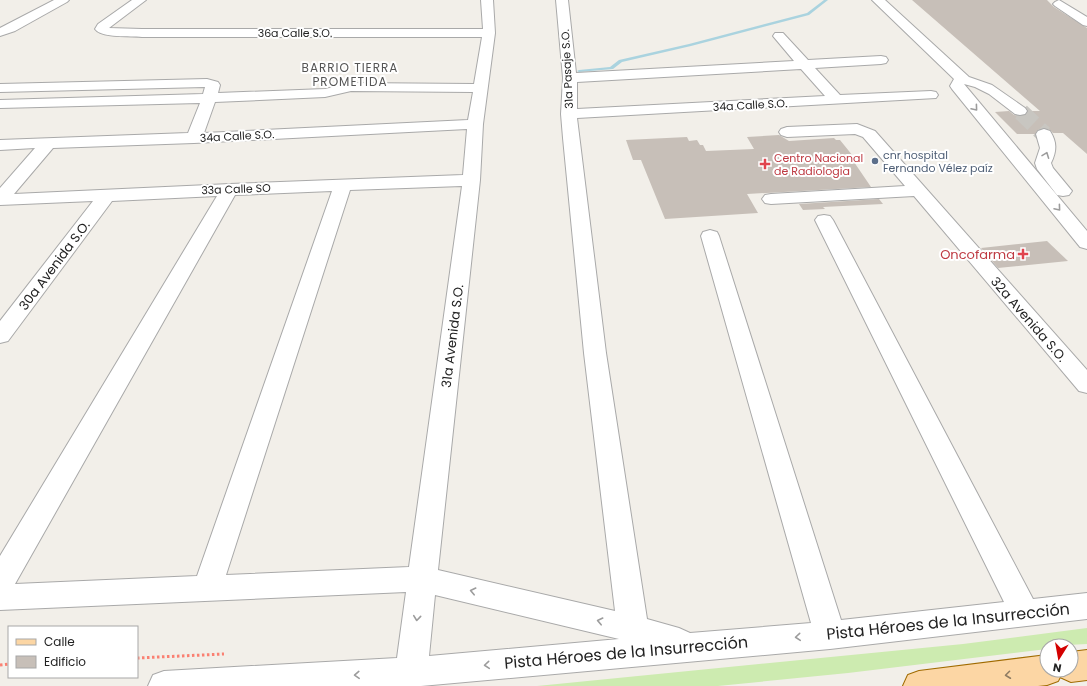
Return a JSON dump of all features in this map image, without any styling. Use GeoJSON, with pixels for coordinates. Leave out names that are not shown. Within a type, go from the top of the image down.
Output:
{"type":"FeatureCollection","features":[{"type":"Feature","properties":{"kind":"main road"},"geometry":{"type":"LineString","coordinates":[[919,686],[1039,671]]}},
{"type":"Feature","properties":{"kind":"street"},"geometry":{"type":"LineString","coordinates":[[1,34],[63,0]]}},
{"type":"Feature","properties":{"kind":"street","name":"36a Calle S.O."},"geometry":{"type":"LineString","coordinates":[[140,0],[101,29],[104,31],[150,33],[489,33]]}},
{"type":"Feature","properties":{"kind":"street","name":"31a Avenida S.O."},"geometry":{"type":"LineString","coordinates":[[411,672],[471,180],[475,124],[489,33],[487,0]]}},
{"type":"Feature","properties":{"kind":"street","name":"31a Pasaje S.O."},"geometry":{"type":"LineString","coordinates":[[562,0],[570,78],[569,114],[571,138],[595,353],[633,629]]}},
{"type":"Feature","properties":{"kind":"street"},"geometry":{"type":"LineString","coordinates":[[878,0],[964,80]]}},
{"type":"Feature","properties":{"kind":"street"},"geometry":{"type":"LineString","coordinates":[[1064,2],[1087,11]]}},
{"type":"Feature","properties":{"kind":"street"},"geometry":{"type":"LineString","coordinates":[[1064,2],[1087,22]]}},
{"type":"Feature","properties":{"kind":"street"},"geometry":{"type":"LineString","coordinates":[[779,36],[836,100]]}},
{"type":"Feature","properties":{"kind":"street"},"geometry":{"type":"LineString","coordinates":[[570,78],[881,60]]}},
{"type":"Feature","properties":{"kind":"street"},"geometry":{"type":"LineString","coordinates":[[1020,111],[990,88],[964,80],[958,82],[956,86],[1087,243]]}},
{"type":"Feature","properties":{"kind":"street"},"geometry":{"type":"LineString","coordinates":[[251,83],[326,82],[341,83],[351,87]]}},
{"type":"Feature","properties":{"kind":"street"},"geometry":{"type":"LineString","coordinates":[[194,138],[213,83]]}},
{"type":"Feature","properties":{"kind":"street"},"geometry":{"type":"LineString","coordinates":[[0,88],[228,83]]}},
{"type":"Feature","properties":{"kind":"street"},"geometry":{"type":"LineString","coordinates":[[0,104],[209,98],[325,92],[351,87],[480,88]]}},
{"type":"Feature","properties":{"kind":"street","name":"34a Calle S.O."},"geometry":{"type":"LineString","coordinates":[[569,114],[931,95]]}},
{"type":"Feature","properties":{"kind":"street","name":"34a Calle S.O."},"geometry":{"type":"LineString","coordinates":[[0,145],[194,138],[475,124]]}},
{"type":"Feature","properties":{"kind":"street","name":"32a Avenida S.O."},"geometry":{"type":"LineString","coordinates":[[787,132],[857,130],[864,131],[869,134],[1087,386]]}},
{"type":"Feature","properties":{"kind":"street"},"geometry":{"type":"LineString","coordinates":[[1044,134],[1049,150],[1043,163],[1045,170],[1087,220]]}},
{"type":"Feature","properties":{"kind":"street"},"geometry":{"type":"LineString","coordinates":[[0,199],[48,144]]}},
{"type":"Feature","properties":{"kind":"street","name":"33a Calle SO"},"geometry":{"type":"LineString","coordinates":[[0,199],[471,180]]}},
{"type":"Feature","properties":{"kind":"street"},"geometry":{"type":"LineString","coordinates":[[207,589],[343,185]]}},
{"type":"Feature","properties":{"kind":"street"},"geometry":{"type":"LineString","coordinates":[[0,582],[230,189]]}},
{"type":"Feature","properties":{"kind":"street"},"geometry":{"type":"LineString","coordinates":[[771,198],[918,191]]}},
{"type":"Feature","properties":{"kind":"street","name":"30a Avenida S.O."},"geometry":{"type":"LineString","coordinates":[[0,336],[107,195]]}},
{"type":"Feature","properties":{"kind":"street"},"geometry":{"type":"LineString","coordinates":[[824,220],[1025,613]]}},
{"type":"Feature","properties":{"kind":"street"},"geometry":{"type":"LineString","coordinates":[[710,236],[830,635]]}},
{"type":"Feature","properties":{"kind":"street"},"geometry":{"type":"LineString","coordinates":[[0,597],[422,579],[633,629],[691,646]]}},
{"type":"Feature","properties":{"kind":"street","name":"Pista Héroes de la Insurrección"},"geometry":{"type":"LineString","coordinates":[[164,686],[411,672],[691,646],[830,635],[1087,606]]}},
{"type":"Feature","properties":{"kind":"street"},"geometry":{"type":"LineString","coordinates":[[253,686],[293,678]]}},
{"type":"Feature","properties":{"kind":"green space"},"geometry":{"type":"Polygon","coordinates":[[[1087,628],[1087,644],[1079,644],[1079,638],[1039,638],[1039,650],[848,673],[718,686],[537,686],[963,644],[1087,628]]]}},
{"type":"Feature","properties":{"kind":"building"},"geometry":{"type":"Polygon","coordinates":[[[912,0],[1047,0],[1054,7],[1087,28],[1087,154],[1063,133],[1053,133],[1044,128],[1038,130],[1035,134],[1017,134],[995,112],[1009,111],[1014,115],[1020,116],[1026,115],[1028,111],[1040,111],[912,0]]]}},
{"type":"Feature","properties":{"kind":"building"},"geometry":{"type":"Polygon","coordinates":[[[779,135],[789,141],[834,138],[836,140],[840,140],[857,161],[854,162],[871,187],[747,194],[758,213],[665,219],[641,160],[633,160],[626,140],[687,137],[689,141],[697,140],[700,145],[703,145],[706,151],[754,149],[747,137],[779,135]]]}},
{"type":"Feature","properties":{"kind":"building"},"geometry":{"type":"Polygon","coordinates":[[[879,199],[883,204],[823,207],[825,209],[803,210],[799,204],[879,199]]]}},
{"type":"Feature","properties":{"kind":"building","name":"Oncofarma"},"geometry":{"type":"Polygon","coordinates":[[[1047,241],[1068,261],[998,268],[981,248],[1047,241]]]}},
{"type":"Feature","properties":{"kind":"waterway"},"geometry":{"type":"LineString","coordinates":[[579,71],[611,68],[621,61],[690,45],[808,14],[826,0]]}},
{"type":"Feature","properties":{"kind":"tunnel"},"geometry":{"type":"LineString","coordinates":[[1021,112],[1044,134]]}},
{"type":"Feature","properties":{"kind":"place","name":"cnr hospital Fernando Vélez paíz"},"geometry":{"type":"Point","coordinates":[875,161]}},
{"type":"Feature","properties":{"kind":"place","name":"Centro Nacional de Radiologia"},"geometry":{"type":"Point","coordinates":[765,164]}},
{"type":"Feature","properties":{"kind":"place","name":"Oncofarma"},"geometry":{"type":"Point","coordinates":[1023,254]}},
{"type":"Feature","properties":{"kind":"district","name":"BARRIO TIERRA PROMETIDA"},"geometry":{"type":"Point","coordinates":[350,75]}}]}
